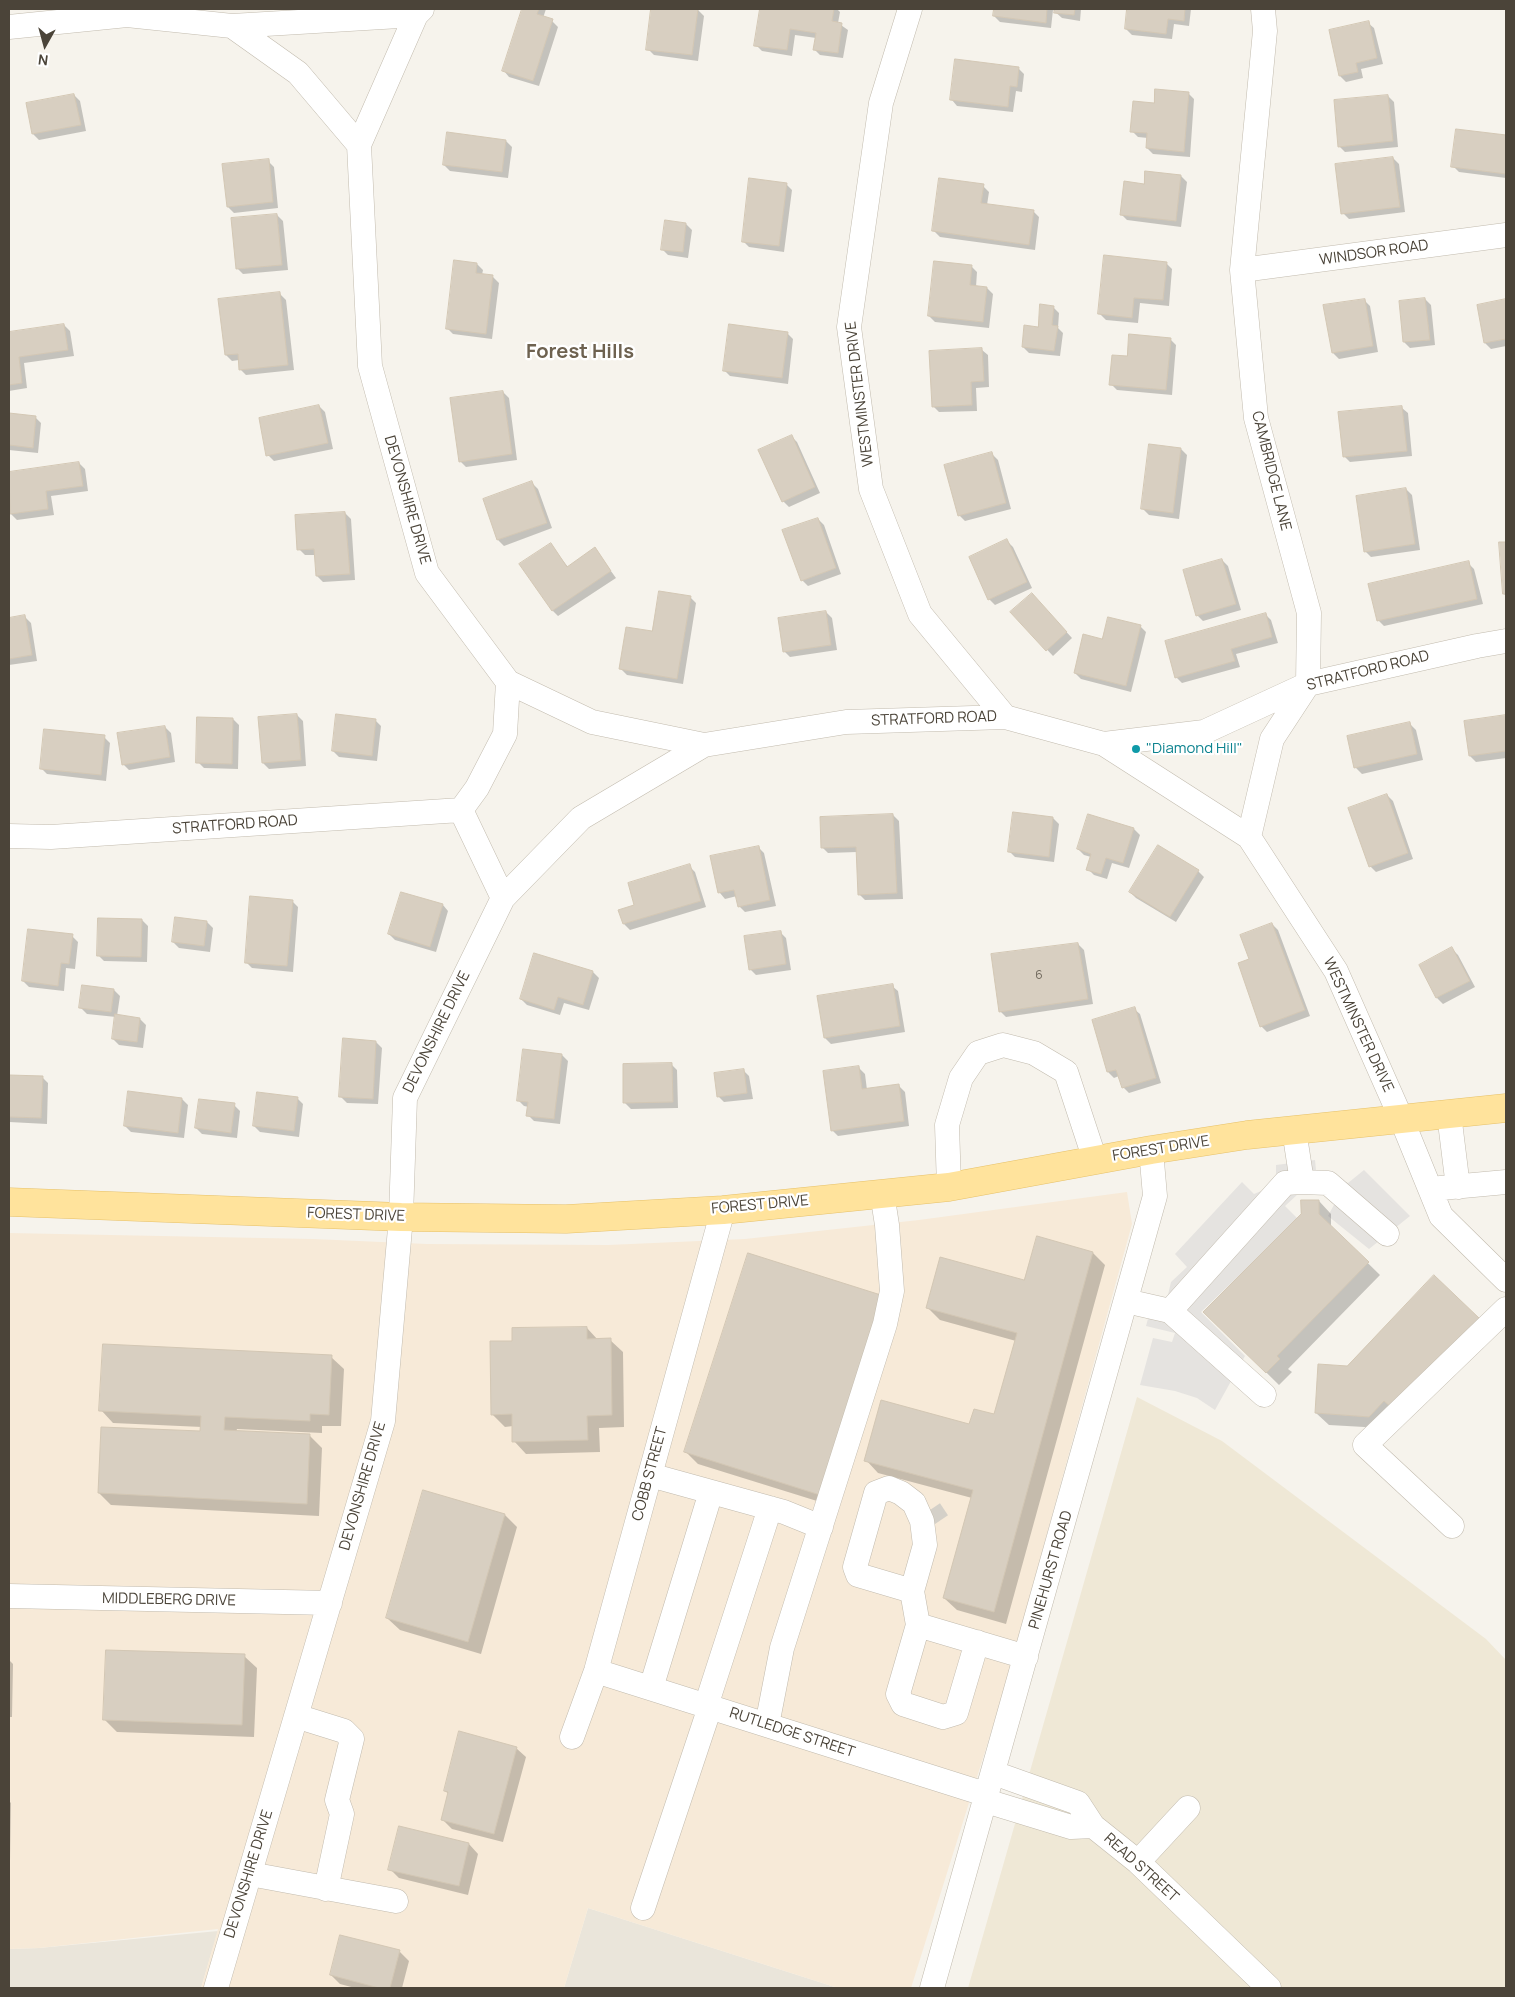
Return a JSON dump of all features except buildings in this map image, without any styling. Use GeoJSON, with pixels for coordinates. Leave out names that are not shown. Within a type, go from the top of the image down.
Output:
{"type":"FeatureCollection","features":[{"type":"Feature","properties":{"kind":"main road","name":"FOREST DRIVE"},"geometry":{"type":"LineString","coordinates":[[9,1202],[401,1217],[566,1219],[723,1210],[949,1187],[1151,1150],[1294,1130],[1506,1108]]}},
{"type":"Feature","properties":{"kind":"street","name":"WESTMINSTER DRIVE"},"geometry":{"type":"LineString","coordinates":[[910,9],[881,103],[849,327],[871,489],[920,614],[1005,717]]}},
{"type":"Feature","properties":{"kind":"street","name":"CAMBRIDGE LANE"},"geometry":{"type":"LineString","coordinates":[[1276,9],[1264,20],[1242,270],[1256,418],[1309,613],[1308,684]]}},
{"type":"Feature","properties":{"kind":"street"},"geometry":{"type":"LineString","coordinates":[[9,27],[127,15],[232,26],[419,12]]}},
{"type":"Feature","properties":{"kind":"street","name":"DEVONSHIRE DRIVE"},"geometry":{"type":"LineString","coordinates":[[419,12],[359,146],[370,366],[427,573],[508,682]]}},
{"type":"Feature","properties":{"kind":"street"},"geometry":{"type":"LineString","coordinates":[[232,26],[298,73],[359,146]]}},
{"type":"Feature","properties":{"kind":"street","name":"WINDSOR ROAD"},"geometry":{"type":"LineString","coordinates":[[1242,270],[1506,235]]}},
{"type":"Feature","properties":{"kind":"street","name":"STRATFORD ROAD"},"geometry":{"type":"LineString","coordinates":[[704,745],[846,722],[1005,717],[1104,744],[1204,732],[1308,684],[1506,641]]}},
{"type":"Feature","properties":{"kind":"street"},"geometry":{"type":"LineString","coordinates":[[503,898],[461,810],[478,788],[505,734],[508,682],[592,722],[704,745]]}},
{"type":"Feature","properties":{"kind":"street"},"geometry":{"type":"LineString","coordinates":[[1249,837],[1272,739],[1308,684]]}},
{"type":"Feature","properties":{"kind":"street","name":"WESTMINSTER DRIVE"},"geometry":{"type":"LineString","coordinates":[[1104,744],[1249,837],[1336,971],[1442,1216],[1506,1280]]}},
{"type":"Feature","properties":{"kind":"street","name":"DEVONSHIRE DRIVE"},"geometry":{"type":"LineString","coordinates":[[216,1988],[382,1421],[401,1217],[405,1098],[503,898],[581,818],[704,745]]}},
{"type":"Feature","properties":{"kind":"street","name":"STRATFORD ROAD"},"geometry":{"type":"LineString","coordinates":[[9,836],[51,837],[461,810]]}},
{"type":"Feature","properties":{"kind":"street"},"geometry":{"type":"LineString","coordinates":[[949,1187],[947,1125],[960,1078],[978,1053],[1003,1045],[1034,1053],[1066,1072],[1095,1160]]}},
{"type":"Feature","properties":{"kind":"street"},"geometry":{"type":"LineString","coordinates":[[1449,1114],[1458,1186]]}},
{"type":"Feature","properties":{"kind":"street"},"geometry":{"type":"LineString","coordinates":[[1294,1130],[1302,1182]]}},
{"type":"Feature","properties":{"kind":"street","name":"PINEHURST ROAD"},"geometry":{"type":"LineString","coordinates":[[932,1988],[1155,1196],[1151,1150]]}},
{"type":"Feature","properties":{"kind":"street"},"geometry":{"type":"LineString","coordinates":[[1430,1189],[1506,1182]]}},
{"type":"Feature","properties":{"kind":"street"},"geometry":{"type":"LineString","coordinates":[[1170,1311],[1285,1183],[1328,1183],[1387,1234]]}},
{"type":"Feature","properties":{"kind":"street"},"geometry":{"type":"LineString","coordinates":[[767,1725],[782,1648],[885,1324],[892,1291],[887,1225],[882,1193]]}},
{"type":"Feature","properties":{"kind":"street","name":"COBB STREET"},"geometry":{"type":"LineString","coordinates":[[572,1737],[596,1671],[723,1210]]}},
{"type":"Feature","properties":{"kind":"street"},"geometry":{"type":"LineString","coordinates":[[1126,1301],[1170,1311],[1264,1395]]}},
{"type":"Feature","properties":{"kind":"street"},"geometry":{"type":"LineString","coordinates":[[1452,1526],[1365,1445],[1506,1309]]}},
{"type":"Feature","properties":{"kind":"street"},"geometry":{"type":"LineString","coordinates":[[650,1475],[770,1508],[821,1527]]}},
{"type":"Feature","properties":{"kind":"street"},"geometry":{"type":"LineString","coordinates":[[912,1591],[858,1575],[855,1567],[876,1494],[889,1488],[924,1500],[934,1516],[912,1591],[918,1625],[898,1694],[903,1704],[943,1717],[956,1713],[977,1642]]}},
{"type":"Feature","properties":{"kind":"street"},"geometry":{"type":"LineString","coordinates":[[651,1688],[711,1492]]}},
{"type":"Feature","properties":{"kind":"street"},"geometry":{"type":"LineString","coordinates":[[901,1493],[914,1503],[922,1522],[925,1546]]}},
{"type":"Feature","properties":{"kind":"street"},"geometry":{"type":"LineString","coordinates":[[643,1908],[770,1508]]}},
{"type":"Feature","properties":{"kind":"street","name":"MIDDLEBERG DRIVE"},"geometry":{"type":"LineString","coordinates":[[9,1596],[330,1603]]}},
{"type":"Feature","properties":{"kind":"street"},"geometry":{"type":"LineString","coordinates":[[918,1625],[1026,1657]]}},
{"type":"Feature","properties":{"kind":"street","name":"RUTLEDGE STREET"},"geometry":{"type":"LineString","coordinates":[[596,1671],[767,1725],[989,1790],[1078,1802],[1093,1826]]}},
{"type":"Feature","properties":{"kind":"street"},"geometry":{"type":"LineString","coordinates":[[296,1716],[344,1731],[352,1739],[337,1800],[342,1814],[326,1889]]}},
{"type":"Feature","properties":{"kind":"street"},"geometry":{"type":"LineString","coordinates":[[1138,1862],[1188,1808]]}},
{"type":"Feature","properties":{"kind":"street","name":"READ STREET"},"geometry":{"type":"LineString","coordinates":[[1093,1826],[1138,1862],[1269,1988]]}},
{"type":"Feature","properties":{"kind":"street"},"geometry":{"type":"LineString","coordinates":[[250,1874],[396,1901]]}},
{"type":"Feature","properties":{"kind":"shaded area"},"geometry":{"type":"Polygon","coordinates":[[[1315,1160],[1316,1170],[1348,1183],[1364,1170],[1410,1216],[1369,1249],[1328,1216],[1336,1201],[1326,1193],[1298,1194],[1285,1206],[1298,1219],[1201,1312],[1245,1356],[1215,1410],[1197,1398],[1175,1391],[1140,1385],[1153,1338],[1172,1342],[1175,1333],[1146,1326],[1154,1297],[1167,1299],[1171,1282],[1187,1267],[1175,1254],[1242,1182],[1254,1194],[1266,1189],[1276,1178],[1276,1165],[1315,1160]]]}},
{"type":"Feature","properties":{"kind":"shaded area"},"geometry":{"type":"Polygon","coordinates":[[[1127,1192],[1132,1224],[1003,1694],[911,1988],[838,1988],[588,1908],[564,1988],[201,1988],[218,1929],[39,1948],[9,1949],[9,1233],[313,1239],[427,1244],[608,1245],[745,1239],[919,1220],[1127,1192]]]}},
{"type":"Feature","properties":{"kind":"shaded area"},"geometry":{"type":"Polygon","coordinates":[[[1137,1397],[1222,1441],[1486,1639],[1506,1660],[1506,1988],[968,1988],[1137,1397]]]}},
{"type":"Feature","properties":{"kind":"shaded area"},"geometry":{"type":"Polygon","coordinates":[[[588,1908],[838,1988],[564,1988],[588,1908]]]}},
{"type":"Feature","properties":{"kind":"shaded area"},"geometry":{"type":"Polygon","coordinates":[[[218,1931],[201,1988],[9,1988],[9,1949],[39,1948],[218,1931]]]}},
{"type":"Feature","properties":{"kind":"tunnel"},"geometry":{"type":"LineString","coordinates":[[930,1510],[938,1522]]}},
{"type":"Feature","properties":{"kind":"place","name":"\"Diamond Hill\""},"geometry":{"type":"Point","coordinates":[1136,749]}},
{"type":"Feature","properties":{"kind":"district","name":"Forest Hills"},"geometry":{"type":"Point","coordinates":[580,352]}}]}
